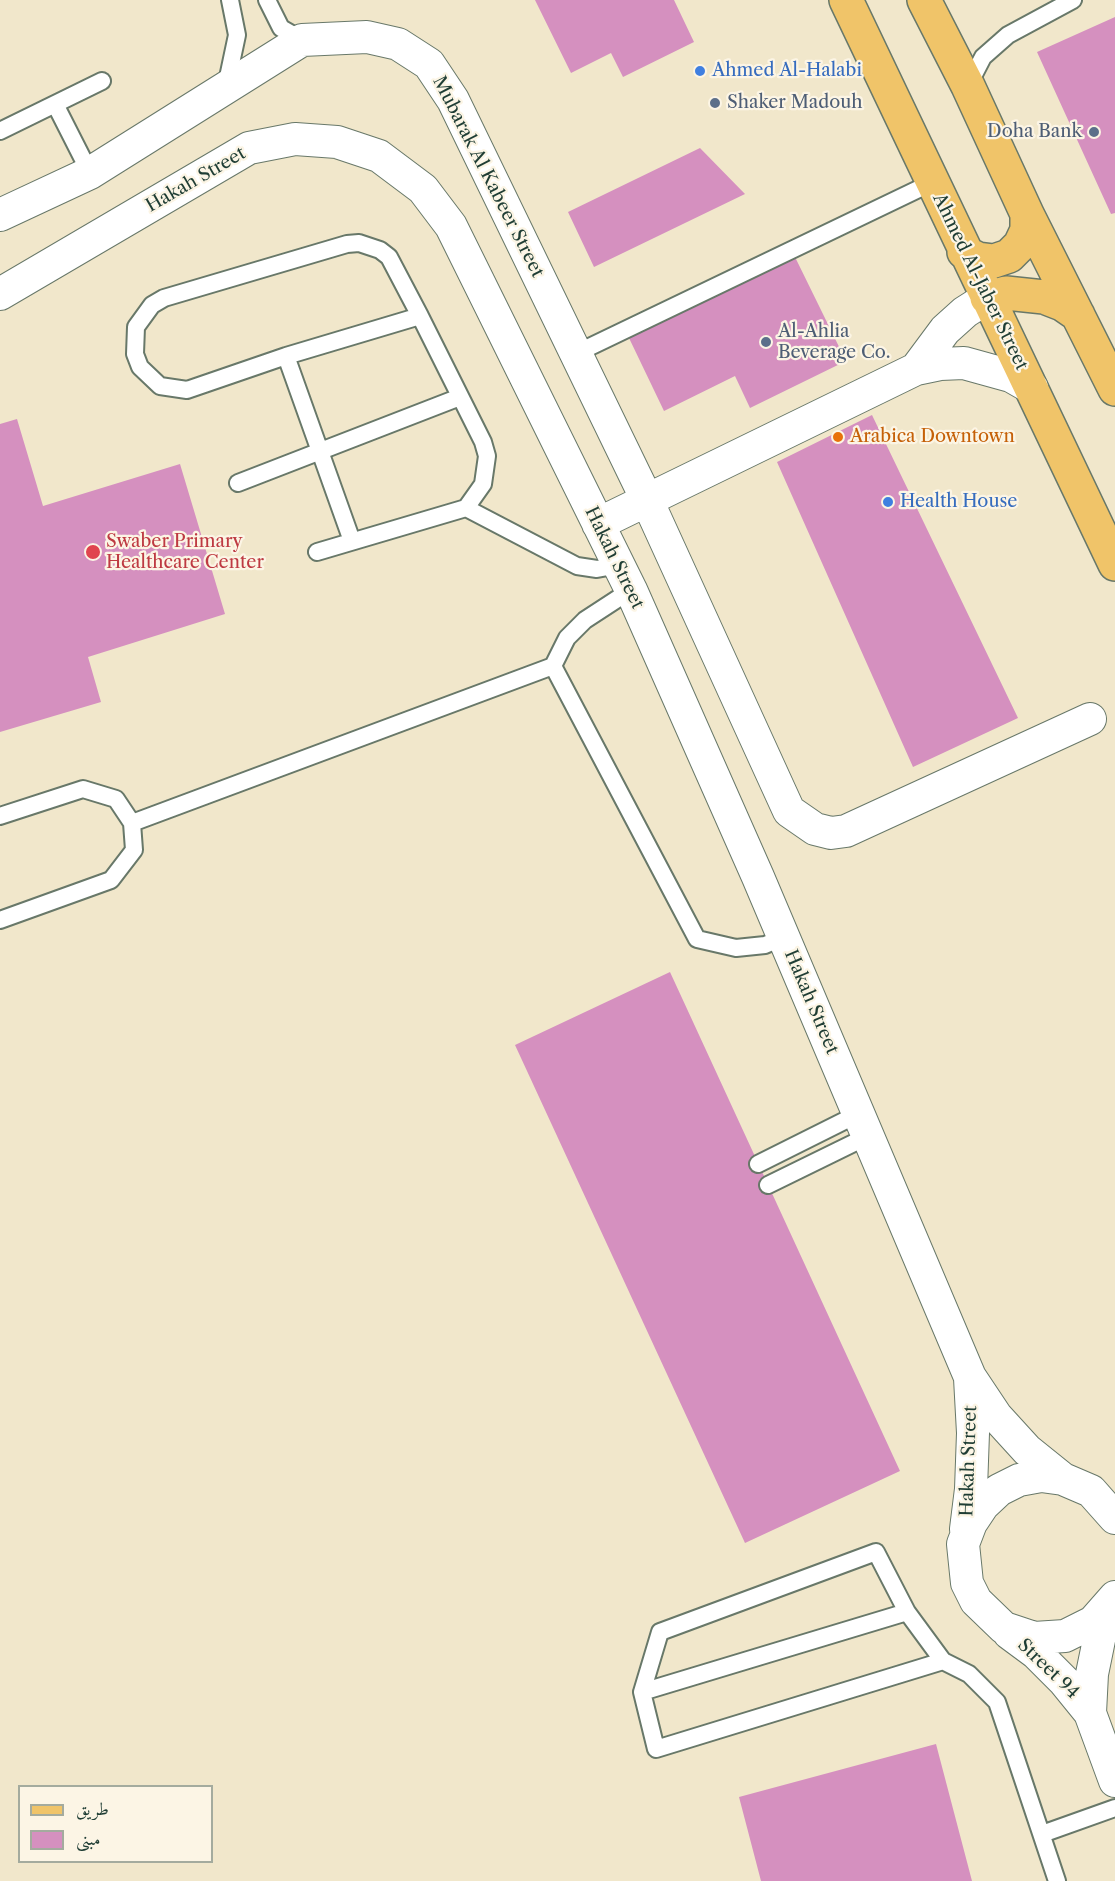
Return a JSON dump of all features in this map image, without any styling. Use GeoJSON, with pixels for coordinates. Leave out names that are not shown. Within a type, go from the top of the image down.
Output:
{"type":"FeatureCollection","features":[{"type":"Feature","properties":{"kind":"main road","name":"Ahmed Al-Jaber Street"},"geometry":{"type":"LineString","coordinates":[[846,0],[931,183],[1115,564]]}},
{"type":"Feature","properties":{"kind":"main road"},"geometry":{"type":"LineString","coordinates":[[924,0],[968,86],[1027,214],[1115,389]]}},
{"type":"Feature","properties":{"kind":"main road"},"geometry":{"type":"LineString","coordinates":[[964,252],[978,259],[994,261],[1009,256],[1020,244],[1027,230],[1027,214]]}},
{"type":"Feature","properties":{"kind":"main road"},"geometry":{"type":"LineString","coordinates":[[987,298],[1006,293],[1044,297],[1062,304],[1078,315]]}},
{"type":"Feature","properties":{"kind":"street","name":"Mubarak Al Kabeer Street"},"geometry":{"type":"LineString","coordinates":[[0,215],[90,172],[302,40],[367,37],[398,44],[429,64],[453,100],[647,500],[789,811],[801,822],[815,829],[831,833],[846,831],[1090,719]]}},
{"type":"Feature","properties":{"kind":"street","name":"Hakah Street"},"geometry":{"type":"LineString","coordinates":[[0,294],[249,148],[295,139],[337,142],[379,156],[423,189],[451,226],[625,578],[784,937],[970,1377],[996,1416],[1027,1450],[1063,1479]]}},
{"type":"Feature","properties":{"kind":"street"},"geometry":{"type":"LineString","coordinates":[[916,369],[945,330],[965,312],[987,298]]}},
{"type":"Feature","properties":{"kind":"street"},"geometry":{"type":"LineString","coordinates":[[598,524],[916,369],[940,364],[964,363],[1011,376],[1032,388]]}},
{"type":"Feature","properties":{"kind":"street","name":"Hakah Street"},"geometry":{"type":"LineString","coordinates":[[970,1377],[972,1478],[963,1544],[967,1583],[976,1601],[1004,1628]]}},
{"type":"Feature","properties":{"kind":"street"},"geometry":{"type":"LineString","coordinates":[[963,1544],[971,1523],[983,1505],[999,1490],[1030,1478],[1063,1479],[1103,1488],[1115,1518]]}},
{"type":"Feature","properties":{"kind":"street"},"geometry":{"type":"LineString","coordinates":[[1004,1628],[1034,1638],[1065,1636],[1093,1622],[1115,1598]]}},
{"type":"Feature","properties":{"kind":"street","name":"Street 94"},"geometry":{"type":"LineString","coordinates":[[1090,1713],[1092,1674],[1100,1635],[1115,1598]]}},
{"type":"Feature","properties":{"kind":"street","name":"Street 94"},"geometry":{"type":"LineString","coordinates":[[1004,1628],[1036,1653],[1065,1681],[1090,1713],[1115,1781]]}},
{"type":"Feature","properties":{"kind":"lane"},"geometry":{"type":"LineString","coordinates":[[226,88],[237,35],[230,0]]}},
{"type":"Feature","properties":{"kind":"lane"},"geometry":{"type":"LineString","coordinates":[[267,0],[281,28],[302,40]]}},
{"type":"Feature","properties":{"kind":"lane"},"geometry":{"type":"LineString","coordinates":[[968,86],[983,57],[1008,34],[1073,0]]}},
{"type":"Feature","properties":{"kind":"lane"},"geometry":{"type":"LineString","coordinates":[[0,131],[102,81]]}},
{"type":"Feature","properties":{"kind":"lane"},"geometry":{"type":"LineString","coordinates":[[55,104],[90,172]]}},
{"type":"Feature","properties":{"kind":"lane"},"geometry":{"type":"LineString","coordinates":[[577,353],[931,183]]}},
{"type":"Feature","properties":{"kind":"lane"},"geometry":{"type":"LineString","coordinates":[[317,552],[466,508],[483,484],[487,456],[483,442],[420,316],[389,257],[370,245],[347,244],[164,298],[152,305],[136,327],[135,354],[140,367],[160,386],[173,390],[187,390],[286,356],[420,316]]}},
{"type":"Feature","properties":{"kind":"lane"},"geometry":{"type":"LineString","coordinates":[[286,356],[352,541]]}},
{"type":"Feature","properties":{"kind":"lane"},"geometry":{"type":"LineString","coordinates":[[238,483],[460,397]]}},
{"type":"Feature","properties":{"kind":"lane"},"geometry":{"type":"LineString","coordinates":[[132,823],[553,666],[567,638],[625,578],[597,569],[577,566],[466,508]]}},
{"type":"Feature","properties":{"kind":"lane"},"geometry":{"type":"LineString","coordinates":[[553,666],[697,939],[736,948],[765,945],[784,937]]}},
{"type":"Feature","properties":{"kind":"lane"},"geometry":{"type":"LineString","coordinates":[[0,816],[83,789],[116,799],[132,823],[134,850],[111,880],[0,920]]}},
{"type":"Feature","properties":{"kind":"lane"},"geometry":{"type":"LineString","coordinates":[[758,1164],[863,1125]]}},
{"type":"Feature","properties":{"kind":"lane"},"geometry":{"type":"LineString","coordinates":[[768,1185],[863,1125]]}},
{"type":"Feature","properties":{"kind":"lane"},"geometry":{"type":"LineString","coordinates":[[943,1661],[656,1749],[642,1692],[660,1632],[876,1552],[907,1612],[943,1661],[969,1674],[997,1702],[1057,1881]]}},
{"type":"Feature","properties":{"kind":"lane"},"geometry":{"type":"LineString","coordinates":[[642,1692],[907,1612]]}},
{"type":"Feature","properties":{"kind":"lane"},"geometry":{"type":"LineString","coordinates":[[1042,1834],[1115,1808]]}},
{"type":"Feature","properties":{"kind":"building"},"geometry":{"type":"Polygon","coordinates":[[[535,0],[674,0],[694,42],[623,77],[611,53],[571,73],[535,0]]]}},
{"type":"Feature","properties":{"kind":"building","name":"Doha Bank"},"geometry":{"type":"Polygon","coordinates":[[[1115,17],[1115,213],[1111,214],[1037,52],[1115,17]]]}},
{"type":"Feature","properties":{"kind":"building"},"geometry":{"type":"Polygon","coordinates":[[[700,148],[745,194],[594,267],[568,212],[700,148]]]}},
{"type":"Feature","properties":{"kind":"building"},"geometry":{"type":"Polygon","coordinates":[[[795,257],[846,361],[750,408],[735,376],[664,411],[629,338],[795,257]]]}},
{"type":"Feature","properties":{"kind":"building"},"geometry":{"type":"Polygon","coordinates":[[[872,415],[1018,718],[913,767],[777,462],[872,415]]]}},
{"type":"Feature","properties":{"kind":"building"},"geometry":{"type":"Polygon","coordinates":[[[17,419],[43,506],[180,464],[225,614],[88,657],[101,702],[0,732],[0,424],[17,419]]]}},
{"type":"Feature","properties":{"kind":"building"},"geometry":{"type":"Polygon","coordinates":[[[670,972],[900,1471],[745,1543],[515,1045],[670,972]]]}},
{"type":"Feature","properties":{"kind":"building"},"geometry":{"type":"Polygon","coordinates":[[[936,1744],[972,1881],[761,1881],[739,1797],[936,1744]]]}},
{"type":"Feature","properties":{"kind":"place","name":"Ahmed Al-Halabi"},"geometry":{"type":"Point","coordinates":[700,71]}},
{"type":"Feature","properties":{"kind":"place","name":"Shaker Madouh"},"geometry":{"type":"Point","coordinates":[715,103]}},
{"type":"Feature","properties":{"kind":"place","name":"Doha Bank"},"geometry":{"type":"Point","coordinates":[1094,132]}},
{"type":"Feature","properties":{"kind":"place","name":"Al-Ahlia Beverage Co."},"geometry":{"type":"Point","coordinates":[766,342]}},
{"type":"Feature","properties":{"kind":"place","name":"Arabica Downtown"},"geometry":{"type":"Point","coordinates":[838,437]}},
{"type":"Feature","properties":{"kind":"place","name":"Health House"},"geometry":{"type":"Point","coordinates":[888,502]}},
{"type":"Feature","properties":{"kind":"place","name":"Swaber Primary Healthcare Center"},"geometry":{"type":"Point","coordinates":[93,552]}}]}
